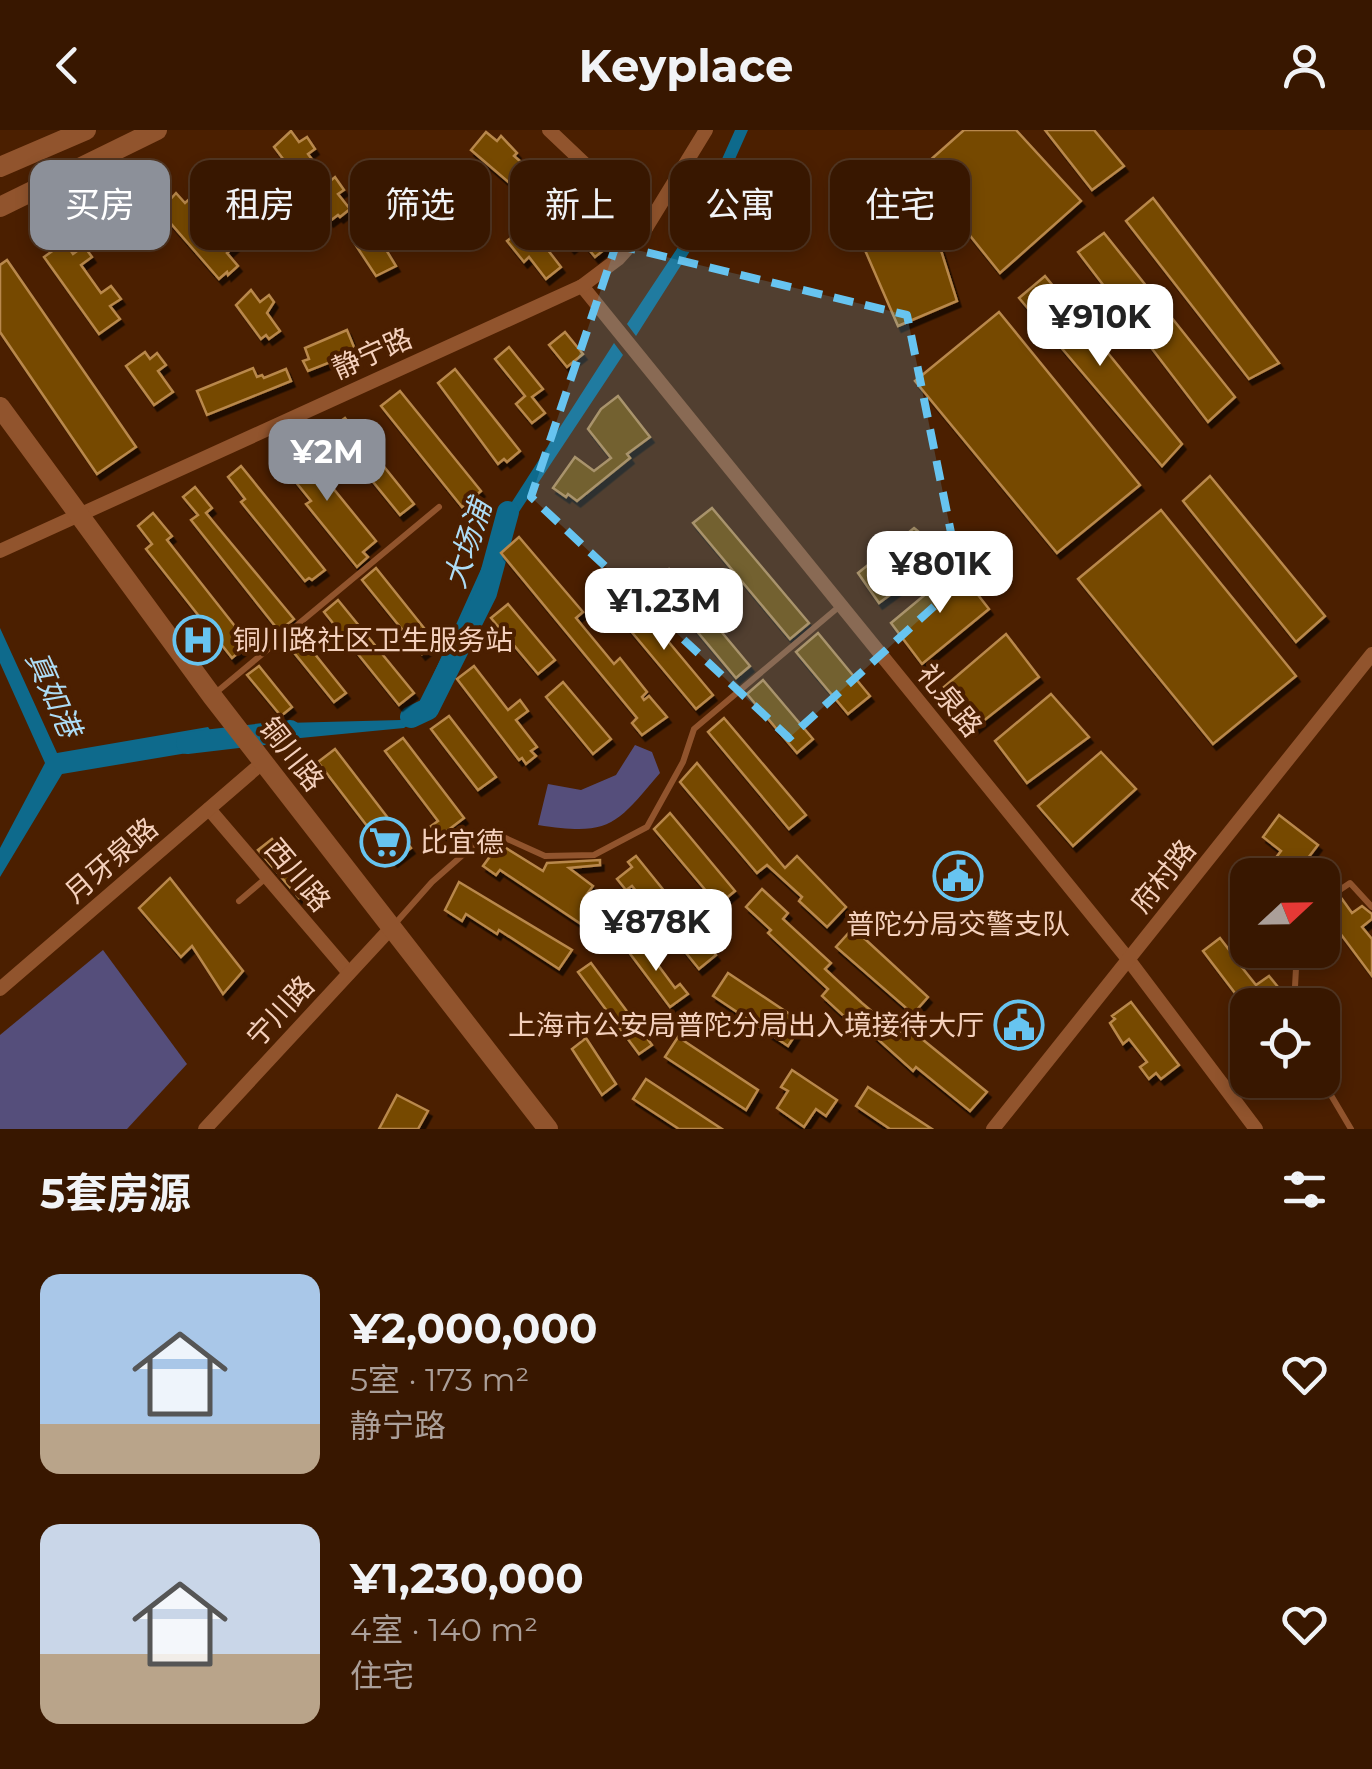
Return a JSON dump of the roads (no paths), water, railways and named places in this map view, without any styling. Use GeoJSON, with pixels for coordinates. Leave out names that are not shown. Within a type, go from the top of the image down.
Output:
{"type":"FeatureCollection","features":[{"type":"Feature","properties":{"kind":"main road"},"geometry":{"type":"LineString","coordinates":[[0,167],[86,130]]}},
{"type":"Feature","properties":{"kind":"main road"},"geometry":{"type":"LineString","coordinates":[[0,207],[157,130]]}},
{"type":"Feature","properties":{"kind":"main road","name":"铜川路"},"geometry":{"type":"LineString","coordinates":[[0,406],[71,517],[250,756],[548,1129]]}},
{"type":"Feature","properties":{"kind":"main road","name":"铜川路"},"geometry":{"type":"LineString","coordinates":[[0,426],[212,696],[229,727]]}},
{"type":"Feature","properties":{"kind":"main road","name":"铜川路"},"geometry":{"type":"LineString","coordinates":[[388,931],[535,1129]]}},
{"type":"Feature","properties":{"kind":"street"},"geometry":{"type":"LineString","coordinates":[[549,130],[581,160]]}},
{"type":"Feature","properties":{"kind":"street","name":"静宁路"},"geometry":{"type":"LineString","coordinates":[[650,221],[706,130]]}},
{"type":"Feature","properties":{"kind":"street","name":"静宁路"},"geometry":{"type":"LineString","coordinates":[[0,551],[582,286],[627,250]]}},
{"type":"Feature","properties":{"kind":"street","name":"礼泉路"},"geometry":{"type":"LineString","coordinates":[[582,286],[1128,959],[1256,1129]]}},
{"type":"Feature","properties":{"kind":"street","name":"府村路"},"geometry":{"type":"LineString","coordinates":[[1001,1125],[1372,654]]}},
{"type":"Feature","properties":{"kind":"street","name":"月牙泉路"},"geometry":{"type":"LineString","coordinates":[[0,989],[209,809],[250,756]]}},
{"type":"Feature","properties":{"kind":"street","name":"西川路"},"geometry":{"type":"LineString","coordinates":[[209,809],[348,974]]}},
{"type":"Feature","properties":{"kind":"street","name":"宁川路"},"geometry":{"type":"LineString","coordinates":[[206,1129],[388,931]]}},
{"type":"Feature","properties":{"kind":"lane"},"geometry":{"type":"LineString","coordinates":[[212,696],[439,507]]}},
{"type":"Feature","properties":{"kind":"lane"},"geometry":{"type":"LineString","coordinates":[[388,931],[432,882],[490,831],[545,856],[594,854],[646,827],[683,762],[694,729],[841,605]]}},
{"type":"Feature","properties":{"kind":"lane"},"geometry":{"type":"LineString","coordinates":[[239,901],[267,877]]}},
{"type":"Feature","properties":{"kind":"lane"},"geometry":{"type":"LineString","coordinates":[[1340,890],[1350,883],[1372,907]]}},
{"type":"Feature","properties":{"kind":"lane"},"geometry":{"type":"LineString","coordinates":[[1333,1098],[1351,1129]]}},
{"type":"Feature","properties":{"kind":"water"},"geometry":{"type":"Polygon","coordinates":[[[735,130],[748,130],[735,160],[722,160],[735,130]]]}},
{"type":"Feature","properties":{"kind":"water"},"geometry":{"type":"Polygon","coordinates":[[[676,250],[691,250],[636,336],[627,324],[676,250]]]}},
{"type":"Feature","properties":{"kind":"water"},"geometry":{"type":"Polygon","coordinates":[[[614,343],[623,355],[501,539],[486,593],[428,709],[404,728],[290,739],[260,734],[254,728],[285,723],[401,720],[421,702],[510,505],[614,343]]]}},
{"type":"Feature","properties":{"kind":"water"},"geometry":{"type":"Polygon","coordinates":[[[0,628],[57,753],[208,727],[223,747],[62,774],[0,877],[0,848],[45,763],[0,663],[0,628]]]}},
{"type":"Feature","properties":{"kind":"waterway","name":"大场浦"},"geometry":{"type":"LineString","coordinates":[[411,717],[428,709],[486,593],[508,512]]}},
{"type":"Feature","properties":{"kind":"waterway","name":"大场浦"},"geometry":{"type":"LineString","coordinates":[[187,743],[290,731]]}},
{"type":"Feature","properties":{"kind":"place","name":"铜川路社区卫生服务站"},"geometry":{"type":"Point","coordinates":[198,640]}},
{"type":"Feature","properties":{"kind":"place","name":"比宜德"},"geometry":{"type":"Point","coordinates":[385,842]}},
{"type":"Feature","properties":{"kind":"place","name":"普陀分局交警支队"},"geometry":{"type":"Point","coordinates":[958,876]}},
{"type":"Feature","properties":{"kind":"place","name":"上海市公安局普陀分局出入境接待大厅"},"geometry":{"type":"Point","coordinates":[1019,1025]}},
{"type":"Feature","properties":{"kind":"water label","name":"真如港"},"geometry":{"type":"Point","coordinates":[53,694]}}]}
